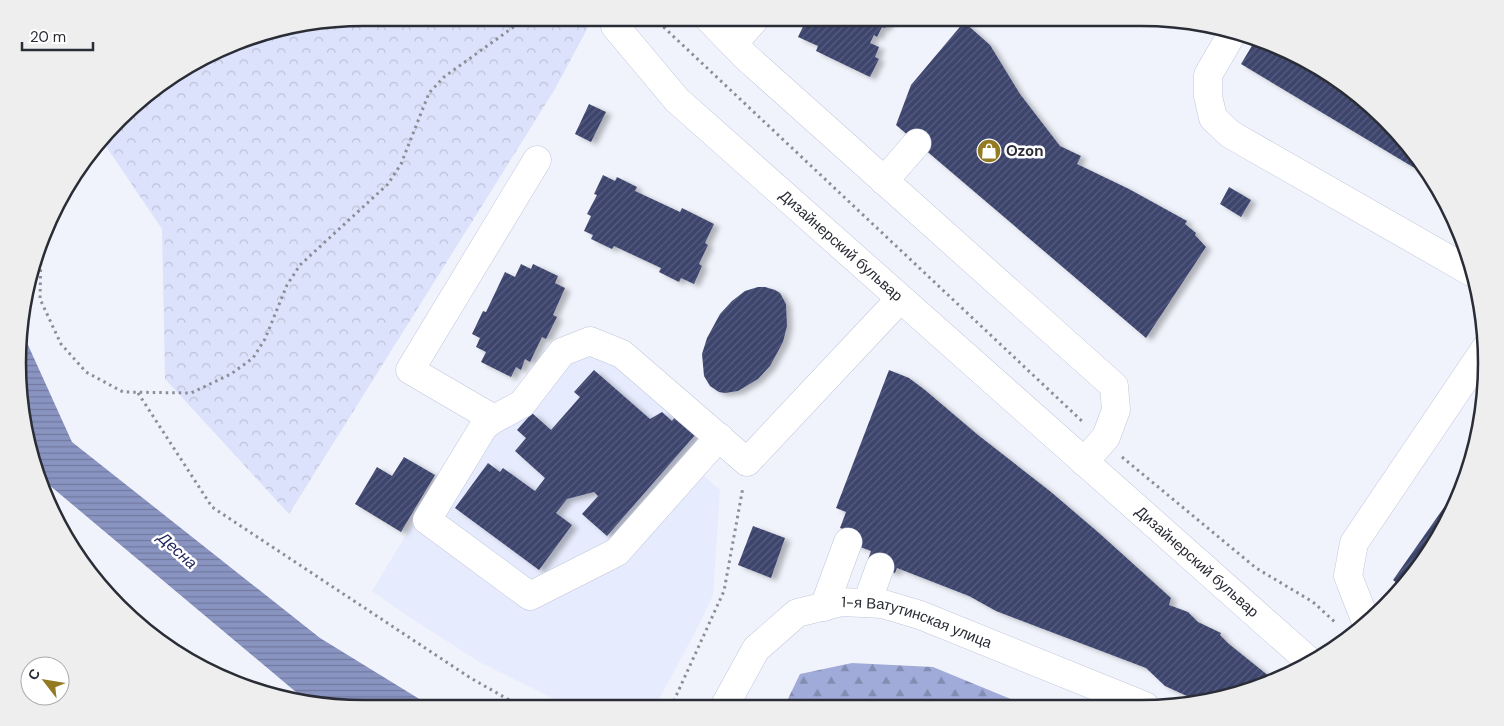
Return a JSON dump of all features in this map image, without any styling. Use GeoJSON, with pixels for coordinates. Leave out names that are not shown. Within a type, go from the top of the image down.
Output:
{"type":"FeatureCollection","features":[{"type":"Feature","properties":{"kind":"street","name":"Дизайнерский бульвар"},"geometry":{"type":"LineString","coordinates":[[615,26],[677,100],[1305,657]]}},
{"type":"Feature","properties":{"kind":"street"},"geometry":{"type":"LineString","coordinates":[[716,26],[746,57],[1114,386],[1116,410],[1106,437],[1084,462]]}},
{"type":"Feature","properties":{"kind":"street"},"geometry":{"type":"LineString","coordinates":[[734,43],[749,26]]}},
{"type":"Feature","properties":{"kind":"street"},"geometry":{"type":"LineString","coordinates":[[1229,38],[1208,74],[1208,96],[1213,118],[1230,134],[1464,268]]}},
{"type":"Feature","properties":{"kind":"street"},"geometry":{"type":"LineString","coordinates":[[884,181],[917,142]]}},
{"type":"Feature","properties":{"kind":"street"},"geometry":{"type":"LineString","coordinates":[[494,420],[410,370],[537,160]]}},
{"type":"Feature","properties":{"kind":"street"},"geometry":{"type":"LineString","coordinates":[[719,437],[617,552],[530,596],[427,520],[484,426],[522,404],[562,352],[590,341],[622,354],[719,437],[747,462],[900,299]]}},
{"type":"Feature","properties":{"kind":"street"},"geometry":{"type":"LineString","coordinates":[[1354,624],[1348,576],[1354,543],[1478,360]]}},
{"type":"Feature","properties":{"kind":"street"},"geometry":{"type":"LineString","coordinates":[[844,604],[855,545]]}},
{"type":"Feature","properties":{"kind":"street"},"geometry":{"type":"LineString","coordinates":[[844,604],[880,567]]}},
{"type":"Feature","properties":{"kind":"street","name":"1-я Ватутинская улица"},"geometry":{"type":"LineString","coordinates":[[728,700],[756,649],[796,613],[844,604],[883,604],[920,615],[1130,700]]}},
{"type":"Feature","properties":{"kind":"path"},"geometry":{"type":"LineString","coordinates":[[41,267],[40,299],[61,344],[86,372],[123,392],[138,393],[191,393],[232,374],[253,358],[265,339],[287,285],[300,265],[388,184],[402,164],[430,93],[444,77],[515,26]]}},
{"type":"Feature","properties":{"kind":"path"},"geometry":{"type":"LineString","coordinates":[[663,26],[1103,440],[1256,568],[1313,602],[1337,622],[1351,626]]}},
{"type":"Feature","properties":{"kind":"path"},"geometry":{"type":"LineString","coordinates":[[138,393],[212,507],[469,677],[509,700]]}},
{"type":"Feature","properties":{"kind":"path"},"geometry":{"type":"LineString","coordinates":[[674,700],[724,591],[747,462]]}},
{"type":"Feature","properties":{"kind":"shaded area"},"geometry":{"type":"Polygon","coordinates":[[[587,355],[598,356],[608,361],[715,452],[700,472],[720,490],[713,595],[659,700],[557,700],[481,663],[372,591],[461,444],[487,440],[574,359],[587,355]]]}},
{"type":"Feature","properties":{"kind":"green space"},"geometry":{"type":"Polygon","coordinates":[[[363,26],[589,26],[555,89],[289,514],[165,379],[162,229],[106,146],[125,125],[158,96],[195,71],[214,61],[255,44],[319,29],[363,26]]]}},
{"type":"Feature","properties":{"kind":"green space"},"geometry":{"type":"Polygon","coordinates":[[[852,663],[933,667],[1013,700],[787,700],[800,674],[852,663]]]}},
{"type":"Feature","properties":{"kind":"water","name":"Десна"},"geometry":{"type":"Polygon","coordinates":[[[27,343],[72,442],[320,638],[421,700],[341,699],[297,693],[49,485],[38,450],[29,407],[26,363],[27,343]]]}},
{"type":"Feature","properties":{"kind":"building"},"geometry":{"type":"Polygon","coordinates":[[[803,26],[886,26],[885,28],[882,27],[877,37],[874,35],[870,43],[879,47],[875,57],[879,59],[870,77],[816,51],[818,46],[798,37],[803,26]]]}},
{"type":"Feature","properties":{"kind":"building"},"geometry":{"type":"Polygon","coordinates":[[[961,26],[969,26],[990,45],[1020,94],[1060,146],[1081,156],[1077,164],[1129,189],[1187,221],[1185,224],[1196,233],[1195,235],[1206,247],[1146,338],[896,125],[911,85],[961,26]]]}},
{"type":"Feature","properties":{"kind":"building"},"geometry":{"type":"Polygon","coordinates":[[[1252,45],[1309,71],[1363,110],[1394,141],[1416,169],[1241,64],[1252,45]]]}},
{"type":"Feature","properties":{"kind":"building"},"geometry":{"type":"Polygon","coordinates":[[[589,104],[606,112],[591,142],[575,134],[589,104]]]}},
{"type":"Feature","properties":{"kind":"building"},"geometry":{"type":"Polygon","coordinates":[[[603,175],[615,181],[617,177],[637,187],[635,191],[680,212],[682,208],[714,224],[705,243],[708,245],[699,264],[702,266],[694,284],[681,278],[679,282],[659,272],[661,268],[614,246],[612,249],[591,239],[593,235],[584,231],[591,216],[587,214],[597,195],[594,194],[603,175]]]}},
{"type":"Feature","properties":{"kind":"building"},"geometry":{"type":"Polygon","coordinates":[[[1229,187],[1251,200],[1241,217],[1220,204],[1229,187]]]}},
{"type":"Feature","properties":{"kind":"building"},"geometry":{"type":"Polygon","coordinates":[[[521,264],[531,269],[533,264],[558,276],[555,283],[565,288],[553,315],[557,317],[546,339],[542,337],[530,362],[525,359],[521,370],[516,367],[511,377],[481,362],[486,352],[476,347],[480,338],[472,334],[483,311],[486,312],[505,272],[515,277],[521,264]]]}},
{"type":"Feature","properties":{"kind":"building"},"geometry":{"type":"Polygon","coordinates":[[[765,287],[780,293],[786,304],[787,326],[783,342],[770,366],[758,379],[738,391],[719,392],[710,386],[704,376],[702,354],[707,338],[720,314],[732,301],[745,291],[765,287]]]}},
{"type":"Feature","properties":{"kind":"building"},"geometry":{"type":"Polygon","coordinates":[[[594,370],[650,419],[662,412],[672,421],[675,417],[695,435],[607,536],[582,514],[598,496],[594,492],[567,499],[556,513],[572,525],[539,570],[455,508],[488,463],[500,472],[503,468],[535,491],[545,478],[515,451],[526,438],[517,430],[532,413],[551,430],[580,397],[574,392],[594,370]]]}},
{"type":"Feature","properties":{"kind":"building"},"geometry":{"type":"Polygon","coordinates":[[[889,370],[909,378],[925,390],[978,435],[1051,492],[1171,598],[1169,605],[1188,612],[1198,622],[1221,633],[1220,635],[1229,644],[1267,675],[1228,688],[1188,696],[1165,686],[1146,668],[996,611],[969,596],[897,568],[895,573],[867,562],[871,551],[839,539],[843,529],[840,528],[846,512],[836,508],[889,370]]]}},
{"type":"Feature","properties":{"kind":"building"},"geometry":{"type":"Polygon","coordinates":[[[404,457],[435,475],[401,532],[355,504],[377,467],[392,476],[404,457]]]}},
{"type":"Feature","properties":{"kind":"building"},"geometry":{"type":"Polygon","coordinates":[[[1447,503],[1421,550],[1396,582],[1393,580],[1447,503]]]}},
{"type":"Feature","properties":{"kind":"building"},"geometry":{"type":"Polygon","coordinates":[[[753,526],[785,538],[771,578],[738,565],[753,526]]]}},
{"type":"Feature","properties":{"kind":"place","name":"Ozon"},"geometry":{"type":"Point","coordinates":[989,151]}}]}
